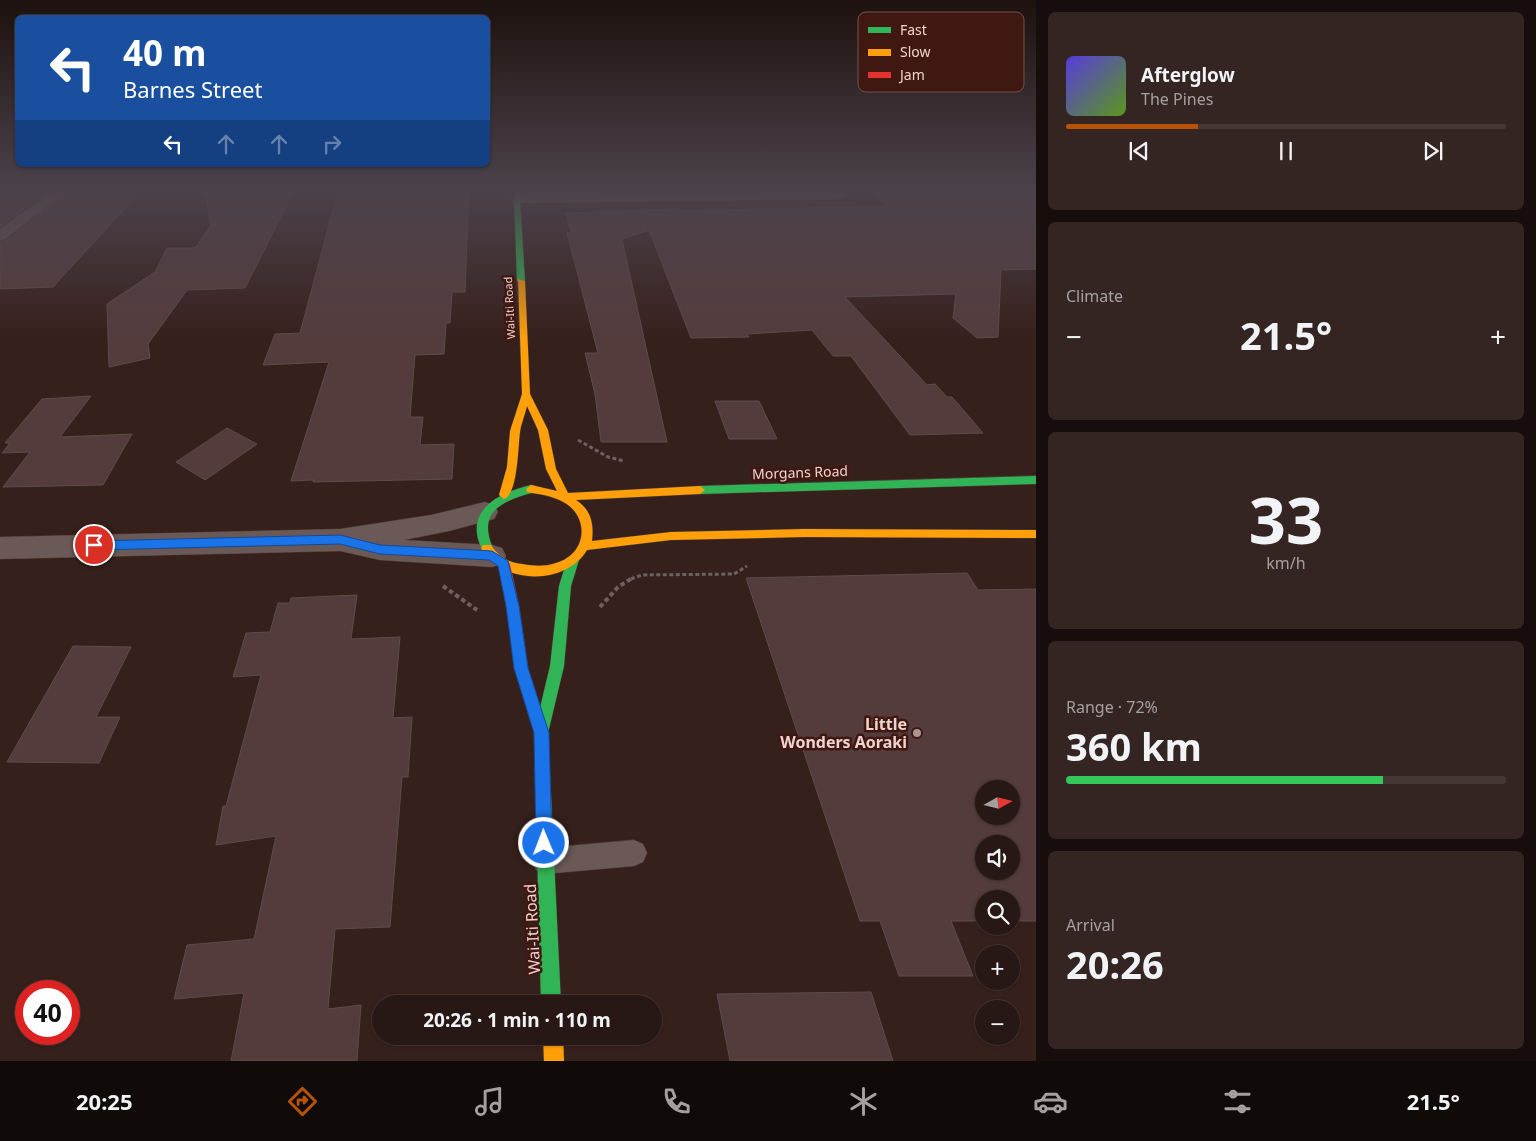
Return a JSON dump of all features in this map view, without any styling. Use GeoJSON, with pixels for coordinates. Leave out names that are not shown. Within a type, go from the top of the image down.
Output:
{"type":"FeatureCollection","features":[{"type":"Feature","properties":{"kind":"street","name":"Wai-Iti Road"},"geometry":{"type":"LineString","coordinates":[[494,504],[512,467],[515,431],[526,394],[520,241]]}},
{"type":"Feature","properties":{"kind":"street","name":"Wai-Iti Road"},"geometry":{"type":"LineString","coordinates":[[526,394],[543,430],[551,469],[565,497]]}},
{"type":"Feature","properties":{"kind":"street","name":"Morgans Road"},"geometry":{"type":"LineString","coordinates":[[565,497],[693,490],[1036,480]]}},
{"type":"Feature","properties":{"kind":"street"},"geometry":{"type":"LineString","coordinates":[[0,548],[340,540],[382,531],[424,527],[460,520],[531,489],[549,490],[579,506],[587,519],[589,532],[586,546],[573,560],[557,568],[539,571],[521,570],[498,560],[380,549],[340,540]]}},
{"type":"Feature","properties":{"kind":"street"},"geometry":{"type":"LineString","coordinates":[[494,504],[480,523],[480,534],[484,546],[498,560]]}},
{"type":"Feature","properties":{"kind":"street"},"geometry":{"type":"LineString","coordinates":[[586,546],[672,536],[805,533],[1036,534]]}},
{"type":"Feature","properties":{"kind":"street","name":"Wai-Iti Road"},"geometry":{"type":"LineString","coordinates":[[498,560],[512,606],[521,668],[541,733]]}},
{"type":"Feature","properties":{"kind":"street","name":"Wai-Iti Road"},"geometry":{"type":"LineString","coordinates":[[551,995],[544,861],[541,733],[557,666],[565,586],[573,560]]}},
{"type":"Feature","properties":{"kind":"street"},"geometry":{"type":"LineString","coordinates":[[553,1045],[554,1061]]}},
{"type":"Feature","properties":{"kind":"lane"},"geometry":{"type":"LineString","coordinates":[[544,861],[634,853]]}},
{"type":"Feature","properties":{"kind":"path"},"geometry":{"type":"LineString","coordinates":[[573,434],[608,457],[631,463]]}},
{"type":"Feature","properties":{"kind":"path"},"geometry":{"type":"LineString","coordinates":[[597,613],[616,588],[632,577],[642,575],[734,574],[754,562]]}},
{"type":"Feature","properties":{"kind":"path"},"geometry":{"type":"LineString","coordinates":[[440,584],[482,613]]}},
{"type":"Feature","properties":{"kind":"building"},"geometry":{"type":"Polygon","coordinates":[[[5,241],[96,241],[53,287],[0,289],[0,243],[5,241]]]}},
{"type":"Feature","properties":{"kind":"building"},"geometry":{"type":"Polygon","coordinates":[[[200,241],[269,241],[245,288],[187,290],[148,344],[150,358],[109,367],[107,304],[155,272],[167,248],[195,248],[200,241]]]}},
{"type":"Feature","properties":{"kind":"building"},"geometry":{"type":"Polygon","coordinates":[[[325,241],[467,241],[465,292],[452,292],[450,323],[446,323],[444,354],[415,355],[410,417],[423,417],[420,445],[454,444],[452,479],[291,481],[329,362],[263,365],[275,334],[300,333],[325,241]]]}},
{"type":"Feature","properties":{"kind":"building"},"geometry":{"type":"Polygon","coordinates":[[[569,241],[622,241],[667,442],[601,442],[595,394],[585,353],[598,353],[569,241]]]}},
{"type":"Feature","properties":{"kind":"building"},"geometry":{"type":"Polygon","coordinates":[[[653,241],[1036,241],[1036,269],[1001,270],[998,337],[977,338],[953,318],[956,294],[845,297],[927,385],[935,384],[947,397],[952,397],[983,433],[910,435],[851,356],[833,356],[812,330],[747,334],[749,337],[691,338],[653,241]]]}},
{"type":"Feature","properties":{"kind":"building"},"geometry":{"type":"Polygon","coordinates":[[[91,396],[60,437],[132,434],[103,485],[3,487],[30,452],[2,453],[10,443],[5,443],[42,399],[91,396]]]}},
{"type":"Feature","properties":{"kind":"building"},"geometry":{"type":"Polygon","coordinates":[[[715,401],[759,401],[777,439],[729,439],[715,401]]]}},
{"type":"Feature","properties":{"kind":"building"},"geometry":{"type":"Polygon","coordinates":[[[227,428],[257,444],[205,480],[176,462],[227,428]]]}},
{"type":"Feature","properties":{"kind":"building","name":"Little Wonders Aoraki"},"geometry":{"type":"Polygon","coordinates":[[[967,573],[978,590],[1036,589],[1036,921],[1020,921],[1020,890],[975,890],[975,921],[951,921],[973,976],[899,976],[880,921],[860,921],[746,578],[967,573]]]}},
{"type":"Feature","properties":{"kind":"building"},"geometry":{"type":"Polygon","coordinates":[[[357,595],[351,639],[400,637],[393,718],[412,717],[408,777],[402,777],[390,927],[335,929],[328,1009],[361,1005],[357,1061],[231,1061],[244,993],[174,999],[187,945],[254,939],[276,836],[216,845],[223,806],[226,806],[261,675],[233,677],[246,633],[270,632],[278,603],[290,603],[291,598],[357,595]]]}},
{"type":"Feature","properties":{"kind":"building"},"geometry":{"type":"Polygon","coordinates":[[[73,646],[131,647],[96,717],[120,717],[99,763],[7,762],[73,646]]]}},
{"type":"Feature","properties":{"kind":"building"},"geometry":{"type":"Polygon","coordinates":[[[871,992],[893,1061],[730,1061],[717,994],[871,992]]]}},
{"type":"Feature","properties":{"kind":"traffic: fast"},"geometry":{"type":"LineString","coordinates":[[519,241],[521,281]]}},
{"type":"Feature","properties":{"kind":"traffic: fast"},"geometry":{"type":"LineString","coordinates":[[700,490],[1036,480]]}},
{"type":"Feature","properties":{"kind":"traffic: fast"},"geometry":{"type":"LineString","coordinates":[[487,548],[482,533],[482,526],[487,512],[505,497],[531,489]]}},
{"type":"Feature","properties":{"kind":"traffic: fast"},"geometry":{"type":"LineString","coordinates":[[551,995],[541,733],[557,666],[565,586],[573,560]]}},
{"type":"Feature","properties":{"kind":"traffic: slow"},"geometry":{"type":"LineString","coordinates":[[504,495],[512,467],[515,431],[526,394],[521,281]]}},
{"type":"Feature","properties":{"kind":"traffic: slow"},"geometry":{"type":"LineString","coordinates":[[526,394],[543,430],[551,469],[565,497],[700,490]]}},
{"type":"Feature","properties":{"kind":"traffic: slow"},"geometry":{"type":"LineString","coordinates":[[487,548],[495,558],[506,565],[540,572],[562,567],[577,556],[587,540],[588,524],[580,508],[561,496],[531,489]]}},
{"type":"Feature","properties":{"kind":"traffic: slow"},"geometry":{"type":"LineString","coordinates":[[585,546],[671,536],[805,533],[1036,534]]}},
{"type":"Feature","properties":{"kind":"traffic: slow"},"geometry":{"type":"LineString","coordinates":[[553,1045],[554,1061]]}},
{"type":"Feature","properties":{"kind":"traffic: jam"},"geometry":{"type":"LineString","coordinates":[[504,564],[513,606],[521,668],[541,732]]}},
{"type":"Feature","properties":{"kind":"place","name":"Little Wonders Aoraki"},"geometry":{"type":"Point","coordinates":[917,733]}},
{"type":"Feature","properties":{"kind":"route"},"geometry":{"type":"LineString","coordinates":[[94,545],[340,540],[380,549],[492,556],[504,564],[521,668],[541,733],[544,843]]}}]}
